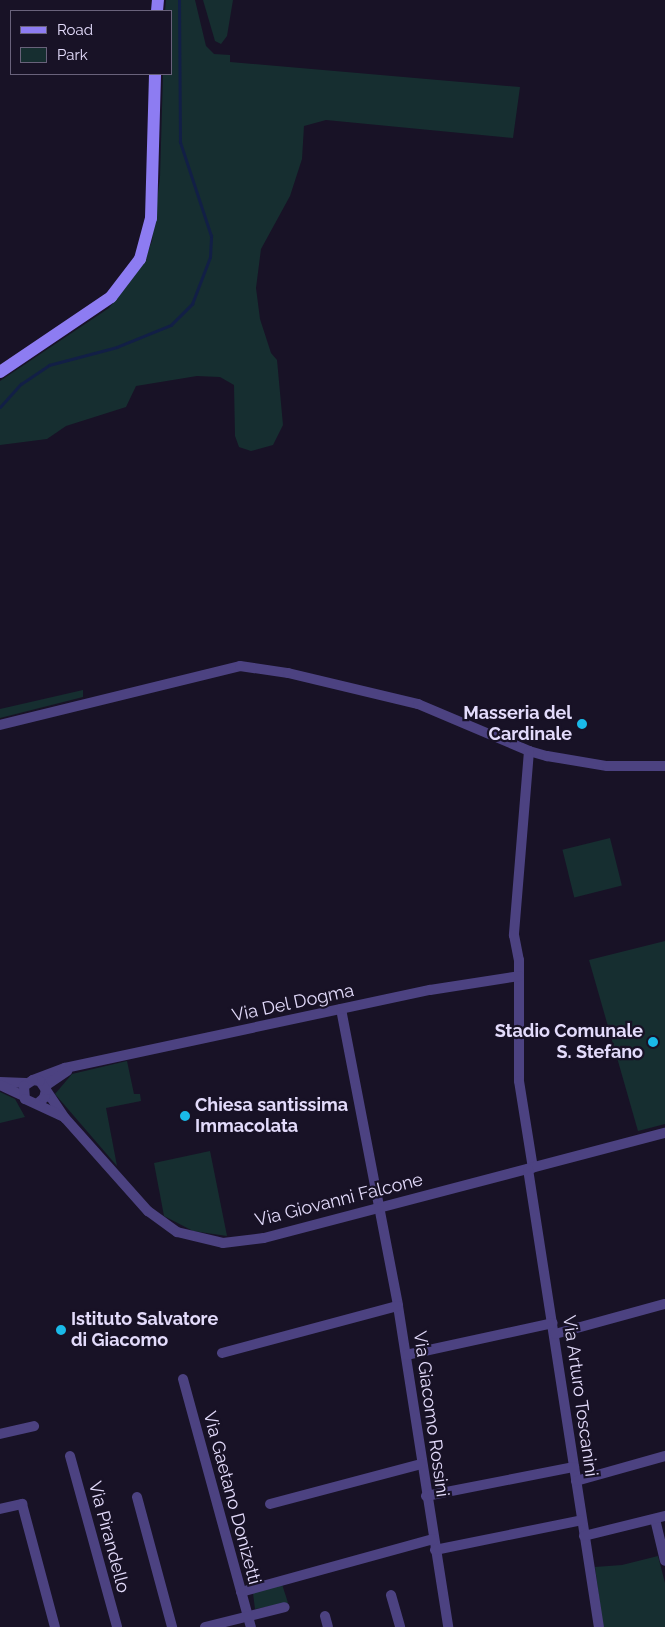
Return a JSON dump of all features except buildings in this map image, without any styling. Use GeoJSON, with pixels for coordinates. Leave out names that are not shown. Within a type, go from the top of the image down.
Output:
{"type":"FeatureCollection","features":[{"type":"Feature","properties":{"kind":"street"},"geometry":{"type":"LineString","coordinates":[[0,372],[111,297],[140,259],[152,218],[155,75]]}},
{"type":"Feature","properties":{"kind":"street"},"geometry":{"type":"LineString","coordinates":[[0,725],[240,666],[288,673],[418,704],[528,751],[606,766],[665,766]]}},
{"type":"Feature","properties":{"kind":"street","name":"Via Arturo Toscanini"},"geometry":{"type":"LineString","coordinates":[[528,751],[514,913],[519,976],[517,1056],[530,1168],[599,1627]]}},
{"type":"Feature","properties":{"kind":"street","name":"Via Del Dogma"},"geometry":{"type":"LineString","coordinates":[[30,1082],[49,1072],[430,990],[519,976]]}},
{"type":"Feature","properties":{"kind":"street","name":"Via Giacomo Rossini"},"geometry":{"type":"LineString","coordinates":[[341,1009],[398,1306],[421,1464],[448,1627]]}},
{"type":"Feature","properties":{"kind":"street"},"geometry":{"type":"LineString","coordinates":[[0,1084],[24,1096],[28,1101],[38,1103],[44,1098],[45,1088],[74,1067]]}},
{"type":"Feature","properties":{"kind":"street"},"geometry":{"type":"LineString","coordinates":[[0,1084],[30,1082],[45,1088]]}},
{"type":"Feature","properties":{"kind":"street"},"geometry":{"type":"LineString","coordinates":[[24,1096],[30,1082]]}},
{"type":"Feature","properties":{"kind":"street","name":"Via Giovanni Falcone"},"geometry":{"type":"LineString","coordinates":[[45,1088],[65,1118],[133,1197],[164,1224],[194,1238],[223,1243],[248,1240],[665,1132]]}},
{"type":"Feature","properties":{"kind":"street","name":"Via Giovanni Falcone"},"geometry":{"type":"LineString","coordinates":[[38,1103],[65,1118]]}},
{"type":"Feature","properties":{"kind":"street"},"geometry":{"type":"LineString","coordinates":[[555,1334],[665,1304]]}},
{"type":"Feature","properties":{"kind":"street"},"geometry":{"type":"LineString","coordinates":[[222,1353],[398,1306]]}},
{"type":"Feature","properties":{"kind":"street"},"geometry":{"type":"LineString","coordinates":[[406,1355],[553,1323]]}},
{"type":"Feature","properties":{"kind":"street","name":"Via Gaetano Donizetti"},"geometry":{"type":"LineString","coordinates":[[183,1378],[249,1622]]}},
{"type":"Feature","properties":{"kind":"street"},"geometry":{"type":"LineString","coordinates":[[0,1434],[34,1426]]}},
{"type":"Feature","properties":{"kind":"street","name":"Via Pirandello"},"geometry":{"type":"LineString","coordinates":[[70,1456],[117,1627]]}},
{"type":"Feature","properties":{"kind":"street"},"geometry":{"type":"LineString","coordinates":[[576,1481],[665,1456]]}},
{"type":"Feature","properties":{"kind":"street"},"geometry":{"type":"LineString","coordinates":[[270,1504],[421,1464]]}},
{"type":"Feature","properties":{"kind":"street"},"geometry":{"type":"LineString","coordinates":[[426,1496],[574,1467]]}},
{"type":"Feature","properties":{"kind":"street"},"geometry":{"type":"LineString","coordinates":[[137,1497],[172,1627]]}},
{"type":"Feature","properties":{"kind":"street"},"geometry":{"type":"LineString","coordinates":[[0,1509],[22,1504],[55,1627]]}},
{"type":"Feature","properties":{"kind":"street"},"geometry":{"type":"LineString","coordinates":[[584,1536],[660,1517],[665,1560]]}},
{"type":"Feature","properties":{"kind":"street"},"geometry":{"type":"LineString","coordinates":[[435,1550],[582,1520]]}},
{"type":"Feature","properties":{"kind":"street"},"geometry":{"type":"LineString","coordinates":[[241,1592],[433,1539]]}},
{"type":"Feature","properties":{"kind":"street"},"geometry":{"type":"LineString","coordinates":[[391,1594],[400,1627]]}},
{"type":"Feature","properties":{"kind":"street"},"geometry":{"type":"LineString","coordinates":[[205,1627],[249,1622],[285,1607]]}},
{"type":"Feature","properties":{"kind":"street"},"geometry":{"type":"LineString","coordinates":[[325,1616],[328,1627]]}},
{"type":"Feature","properties":{"kind":"green space"},"geometry":{"type":"Polygon","coordinates":[[[166,0],[195,0],[206,46],[214,54],[230,55],[230,62],[520,87],[513,138],[326,120],[304,126],[302,159],[290,196],[261,249],[256,288],[260,319],[271,353],[277,360],[283,425],[273,445],[251,451],[239,447],[235,436],[234,385],[220,377],[197,376],[136,386],[126,407],[66,426],[47,439],[0,445],[0,381],[109,308],[143,264],[152,241],[160,177],[163,75],[172,75],[172,10],[165,10],[166,0]]]}},
{"type":"Feature","properties":{"kind":"green space"},"geometry":{"type":"Polygon","coordinates":[[[203,0],[233,0],[227,36],[221,44],[215,41],[203,0]]]}},
{"type":"Feature","properties":{"kind":"green space"},"geometry":{"type":"Polygon","coordinates":[[[83,690],[83,697],[0,718],[0,709],[83,690]]]}},
{"type":"Feature","properties":{"kind":"green space"},"geometry":{"type":"Polygon","coordinates":[[[610,838],[622,886],[574,897],[562,850],[610,838]]]}},
{"type":"Feature","properties":{"kind":"green space"},"geometry":{"type":"Polygon","coordinates":[[[665,941],[665,1124],[638,1131],[589,960],[665,941]]]}},
{"type":"Feature","properties":{"kind":"green space"},"geometry":{"type":"Polygon","coordinates":[[[127,1061],[134,1094],[140,1094],[141,1101],[106,1108],[117,1166],[55,1094],[72,1074],[127,1061]]]}},
{"type":"Feature","properties":{"kind":"green space"},"geometry":{"type":"Polygon","coordinates":[[[0,1092],[15,1099],[25,1117],[0,1123],[0,1092]]]}},
{"type":"Feature","properties":{"kind":"green space"},"geometry":{"type":"Polygon","coordinates":[[[210,1151],[227,1236],[193,1231],[164,1216],[154,1163],[210,1151]]]}},
{"type":"Feature","properties":{"kind":"green space"},"geometry":{"type":"Polygon","coordinates":[[[658,1556],[665,1583],[665,1627],[603,1627],[595,1567],[622,1565],[658,1556]]]}},
{"type":"Feature","properties":{"kind":"green space"},"geometry":{"type":"Polygon","coordinates":[[[282,1584],[288,1603],[255,1609],[253,1593],[282,1584]]]}},
{"type":"Feature","properties":{"kind":"waterway"},"geometry":{"type":"LineString","coordinates":[[0,407],[21,384],[49,365],[117,347],[171,325],[192,304],[210,257],[211,236],[180,142],[179,0]]}},
{"type":"Feature","properties":{"kind":"place","name":"Masseria del Cardinale"},"geometry":{"type":"Point","coordinates":[582,724]}},
{"type":"Feature","properties":{"kind":"place","name":"Stadio Comunale S. Stefano"},"geometry":{"type":"Point","coordinates":[653,1042]}},
{"type":"Feature","properties":{"kind":"place","name":"Chiesa santissima Immacolata"},"geometry":{"type":"Point","coordinates":[185,1116]}},
{"type":"Feature","properties":{"kind":"place","name":"Istituto Salvatore di Giacomo"},"geometry":{"type":"Point","coordinates":[61,1330]}}]}
